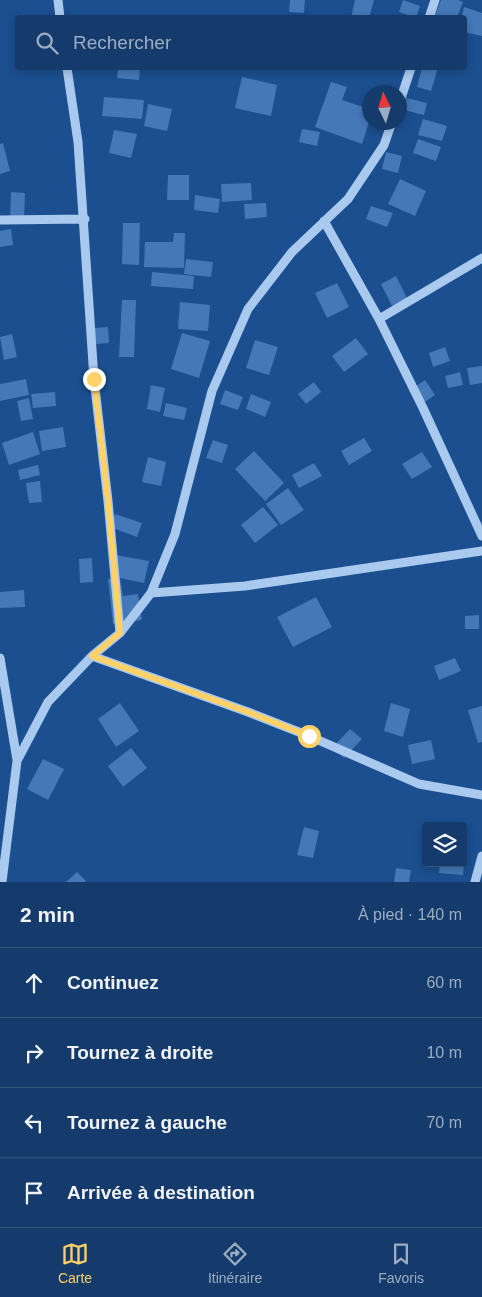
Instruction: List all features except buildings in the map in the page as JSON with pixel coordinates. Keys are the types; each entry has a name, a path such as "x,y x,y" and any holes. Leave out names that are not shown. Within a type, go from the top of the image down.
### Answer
{"street":[{"path":"58,0 60,15"},
{"path":"430,15 435,0"},
{"path":"67,70 78,142 85,219 94,379 108,501 120,633"},
{"path":"405,85 410,70"},
{"path":"17,760 48,702 92,656 120,633 152,592 175,534 212,391 248,310 292,252 348,200 384,145 389,130"},
{"path":"0,220 85,219"},
{"path":"324,222 379,319 423,408 482,536"},
{"path":"379,319 482,258"},
{"path":"152,592 245,586 482,550"},
{"path":"92,656 257,716 419,784 482,795"},
{"path":"0,658 17,760 2,882"},
{"path":"475,882 482,856"}],"route":[{"path":"94,379 108,501 120,633 92,656 309,736"}]}
